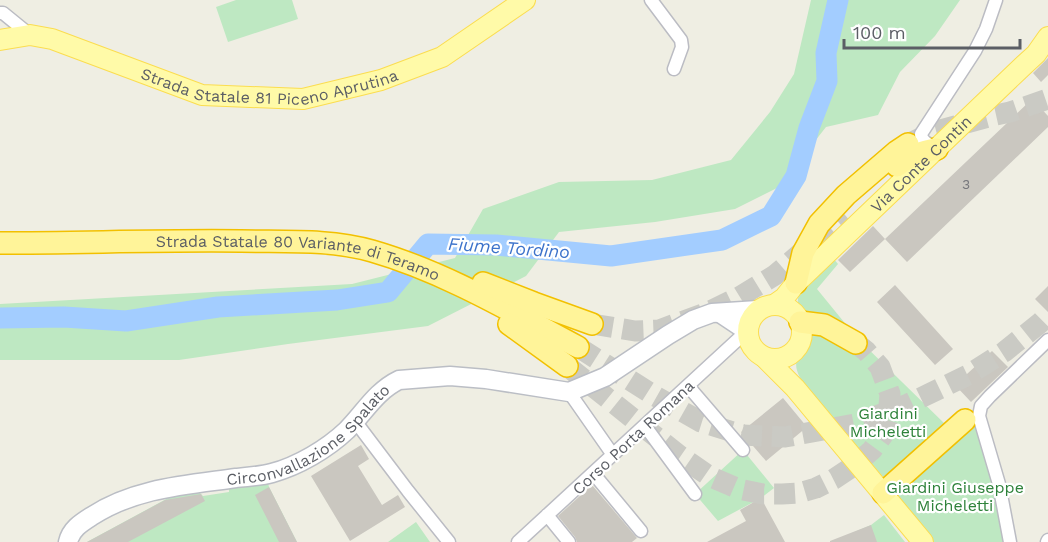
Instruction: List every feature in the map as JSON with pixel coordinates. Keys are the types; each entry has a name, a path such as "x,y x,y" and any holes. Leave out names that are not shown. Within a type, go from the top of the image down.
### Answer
{"highway":[{"path":"793,285 803,253 819,224 846,195 915,137"},
{"path":"845,215 900,164 923,151 937,149"},
{"name":"Strada Statale 80 Variante di Teramo","path":"0,243 326,242 395,254 578,347"},
{"path":"458,284 534,303 592,324"},
{"path":"458,284 486,308 567,366"},
{"path":"781,312 824,325 856,343"},
{"path":"883,493 965,420"}],"main road":[{"name":"Strada Statale 81 Piceno Aprutina","path":"0,40 30,35 52,39 202,95 303,99 381,80 442,57 525,0"},
{"name":"Via Conte Contin","path":"781,312 784,298 793,285 1036,54 1048,38"},
{"path":"741,337 750,320 781,312"},
{"path":"569,393 605,377 687,323 712,313 781,312 802,330 799,346 789,356 777,360 765,358"},
{"path":"720,313 741,337 795,388 923,542"},
{"path":"794,352 791,360 795,388"},
{"name":"Circonvallazione Spalato","path":"68,542 69,536 77,526 113,504 132,496 159,489 271,473 297,463 337,439 379,394 399,381 450,376 486,379 569,393"}],"street":[{"path":"651,0 681,40 682,47 674,69"},
{"path":"915,137 975,51 996,0"},
{"path":"0,13 30,35"},
{"path":"915,137 930,138 937,149"},
{"name":"Corso Porta Romana","path":"518,542 741,337"},
{"path":"1010,542 999,484 979,411 990,396 1048,340"},
{"path":"688,386 743,450"},
{"path":"569,393 613,455"},
{"path":"355,421 449,542"},
{"path":"645,426 695,494"},
{"path":"593,473 641,531"},
{"path":"548,515 568,542"}],"green space":[{"path":"236,0 292,0 298,19 228,42 216,7"},
{"path":"811,0 960,0 935,36 900,72 878,115 826,127 779,187 735,209 655,222 559,232 526,276 428,326 179,360 0,360 0,304 352,284 455,258 483,209 559,182 652,180 731,160 770,112 794,74"},
{"name":"Giardini Micheletti","path":"833,258 838,264 817,289 857,338 946,425 883,477 807,388 796,367 797,358 807,335 798,297 806,284"},
{"name":"Giardini Giuseppe Micheletti","path":"980,421 1010,542 923,542 883,493"},
{"path":"743,450 774,488 761,498 718,521 695,494"},
{"path":"268,483 297,542 87,542 170,497 200,493 203,496 229,492 229,487"},
{"path":"884,515 905,542 831,542 871,525"},
{"path":"416,522 430,542 388,542"}],"building":[{"path":"1048,58 1048,75 1041,82 1033,73"},
{"path":"1030,101 1034,106 1037,104 1048,116 1048,127 907,262 885,239"},
{"path":"873,226 885,239 850,272 838,260"},
{"path":"895,285 953,349 935,365 877,302"},
{"path":"1048,286 1048,312 1035,299"},
{"path":"992,351 1008,367 971,402 955,385"},
{"path":"783,398 807,427 766,461 741,432"},
{"path":"361,445 369,459 358,466 382,505 398,495 405,507 350,541 311,476"},
{"path":"592,485 637,538 632,542 577,542 558,516"},
{"path":"269,487 297,542 279,542 255,495"},
{"path":"201,494 205,501 128,542 87,542 165,500"},
{"path":"761,498 785,542 707,542 746,521 740,510"},
{"path":"871,525 877,542 830,542 830,541"}],"waterway":[{"name":"Fiume Tordino","path":"0,318 64,317 126,321 218,307 337,300 388,292 428,244 496,245 611,256 722,240 771,216 796,176 809,128 827,81 826,53 838,0"}],"tunnel":[{"path":"908,144 933,132 1010,112 1048,99"},
{"path":"592,324 635,331 659,330 708,312 739,297 775,275 845,215"},
{"path":"578,347 701,422 743,435 785,437 855,424 908,404 968,375 1004,352 1048,315"},
{"path":"567,366 680,456 709,476 739,489 763,494 799,493 816,488 855,465 872,450 883,435 888,418 890,394 880,367 856,343"}]}
